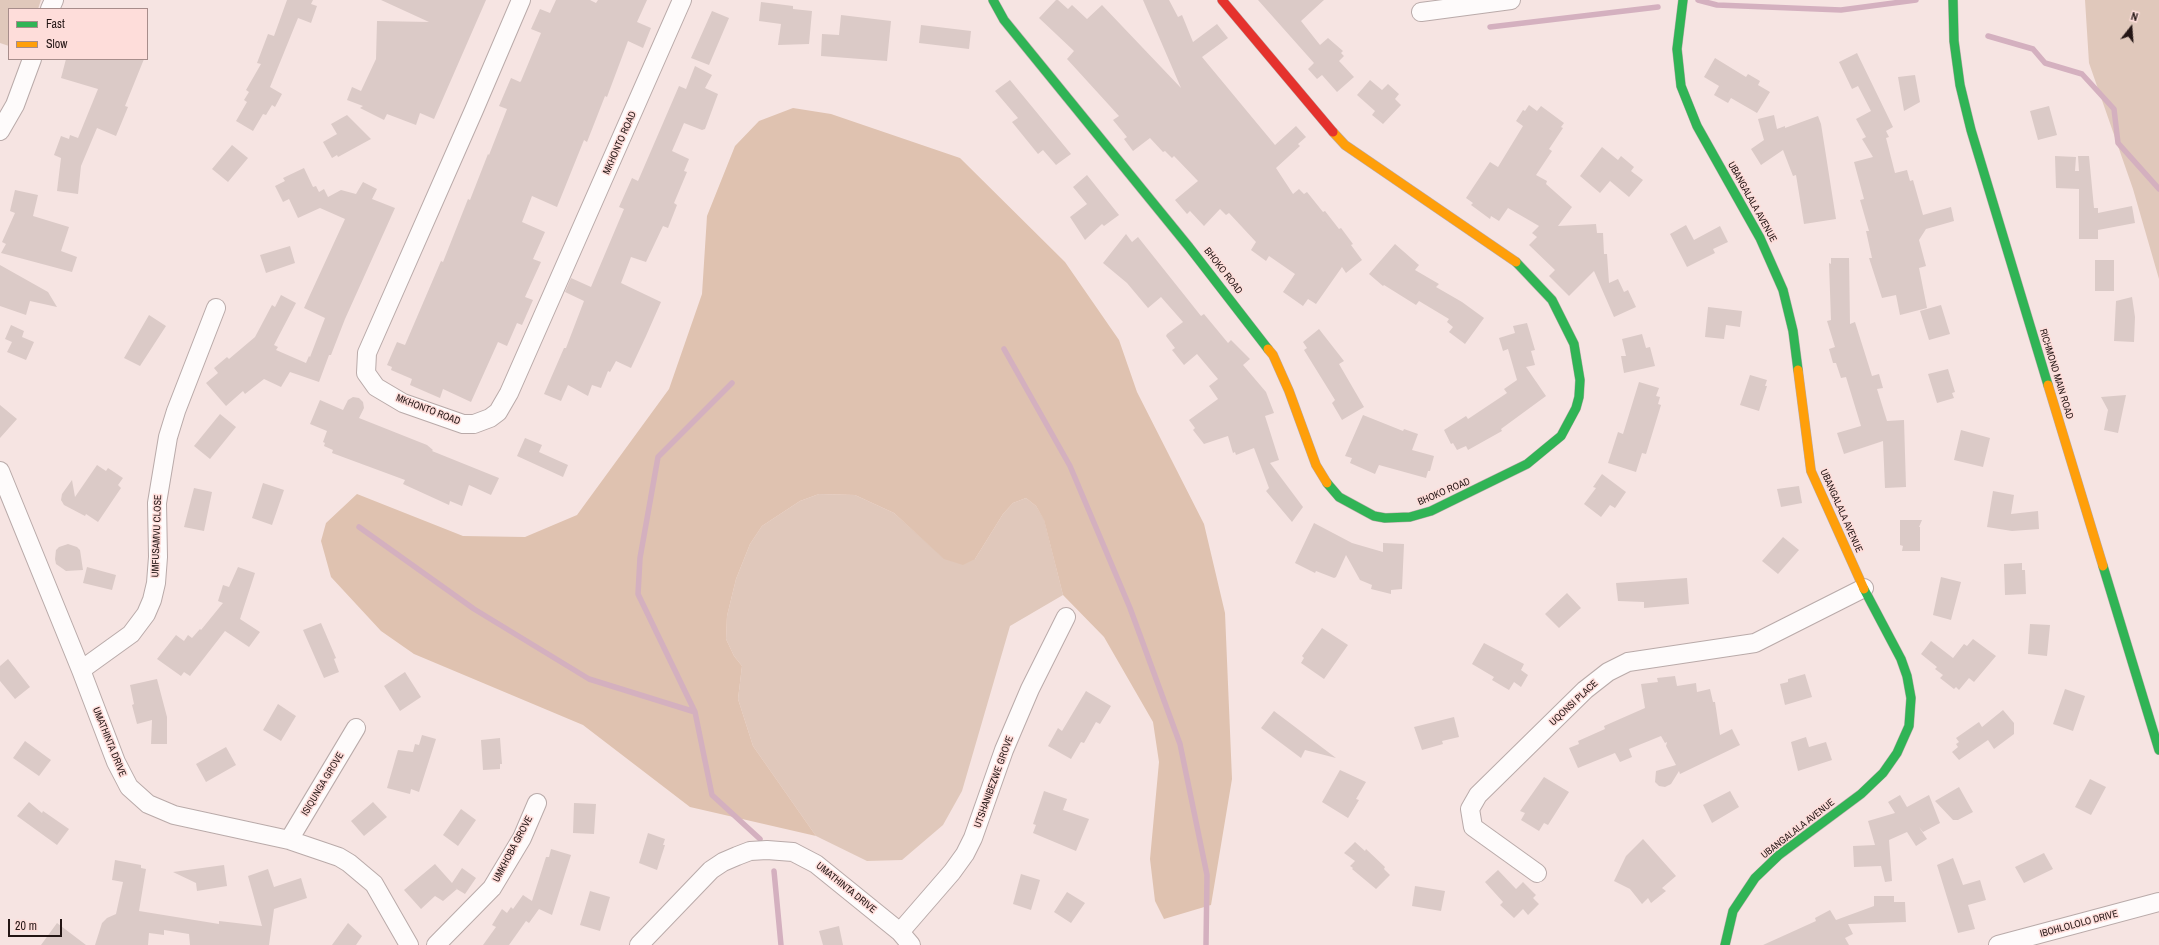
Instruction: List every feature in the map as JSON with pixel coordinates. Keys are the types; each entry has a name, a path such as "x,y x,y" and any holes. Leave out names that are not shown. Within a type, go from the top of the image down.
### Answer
{"street":[{"name":"MKHONTO ROAD","path":"521,0 367,353 366,373 376,387 403,403 463,424 474,424 490,418 498,412 509,393 682,0"},
{"name":"BHOKO ROAD","path":"992,0 1004,20 1193,252 1273,355 1289,391 1316,465 1321,475 1338,497 1374,516 1385,518 1410,517 1431,511 1479,489 1527,464 1561,436 1576,408 1579,397 1580,380 1574,344 1552,300 1530,275 1505,253 1345,145 1311,108 1222,0"},
{"path":"1421,12 1511,0"},
{"name":"UBANGALALA AVENUE","path":"1683,0 1677,49 1681,86 1697,126 1760,238 1783,290 1792,331 1811,471 1864,588 1901,658 1907,676 1911,698 1908,726 1904,738 1897,753 1882,774 1861,794 1779,855 1755,878 1744,892 1733,911 1725,945"},
{"name":"RICHMOND MAIN ROAD","path":"1953,0 1954,41 1960,84 1972,130 2159,750"},
{"path":"0,131 15,105 32,60"},
{"name":"UMFUSAMVU CLOSE","path":"81,670 130,634 146,614 152,600 156,583 158,557 157,503 168,437 176,411 216,308"},
{"name":"UMATHINTA DRIVE","path":"0,471 81,670 116,762 129,787 138,797 148,804 174,815 289,840 339,857 360,871 374,884 385,900 410,945"},
{"name":"UQONSI PLACE","path":"1537,873 1473,826 1470,822 1470,809 1478,795 1585,690 1608,672 1628,662 1755,643 1864,588"},
{"name":"UTSHANIBEZWE GROVE","path":"905,939 965,854 973,838 1004,750 1024,702 1066,617"},
{"name":"ISIQUNGA GROVE","path":"289,840 356,728"},
{"name":"UMKHOBA GROVE","path":"436,945 492,888 522,838 537,803"},
{"name":"UMATHINTA DRIVE","path":"639,945 711,870 736,856 750,851 767,850 793,852 816,864 905,939"},
{"name":"IBOHLOLOLO DRIVE","path":"1998,945 2159,902"}],"shaded area":[{"path":"0,0 41,0 38,8 8,8 8,46 0,43"},
{"path":"2085,0 2159,0 2159,279 2133,189 2089,63"},
{"path":"793,108 831,114 960,158 1065,262 1119,340 1137,392 1204,524 1225,613 1232,779 1211,905 1164,919 1155,901 1150,859 1159,762 1153,722 1104,637 1063,595 1044,520 1036,506 1026,498 1013,503 1003,514 975,559 963,565 944,559 894,513 855,495 819,494 800,501 762,526 750,544 736,579 727,616 726,639 734,656 742,666 738,699 753,746 816,836 690,807 583,725 414,654 381,631 331,577 321,541 326,523 357,494 463,536 525,537 577,515 669,389 702,294 707,216 735,146 759,121"},
{"path":"819,494 855,495 894,513 944,558 975,559 1003,514 1013,503 1026,498 1036,506 1044,519 1063,595 1010,626 962,791 943,825 902,860 867,861 816,836 753,746 738,699 742,666 734,656 726,639 727,616 736,579 750,544 762,526 800,501"}],"building":[{"path":"287,0 313,0 311,4 317,6 311,23 298,18 270,87 282,94 275,107 272,105 266,115 263,114 253,131 236,121 247,102 244,100 249,92 246,90 261,64 257,63 268,34 274,36"},
{"path":"381,0 486,0 434,119 420,113 416,125 387,114 384,120 360,108 363,106 347,100 352,87 361,91 376,59 377,21 429,22"},
{"path":"556,0 590,0 596,3 598,0 647,0 637,22 651,28 643,48 628,41 607,97 605,96 587,142 584,140 557,207 532,196 522,222 545,232 533,259 541,262 525,297 533,300 522,325 517,323 507,346 498,342 471,402 443,389 440,398 410,385 412,379 391,370 392,367 387,365 397,342 405,345 441,261 443,262 468,199 470,200 507,109 499,106 511,78 520,82 521,81 541,33 531,29 540,9 550,13"},
{"path":"1056,0 1068,9 1072,5 1087,19 1102,5 1181,88 1143,0 1169,0 1178,17 1182,15 1193,42 1217,24 1228,38 1202,57 1275,145 1296,126 1306,137 1298,144 1300,146 1276,168 1293,194 1299,189 1304,194 1307,192 1339,229 1341,228 1353,244 1351,245 1362,260 1346,273 1342,267 1316,304 1308,299 1303,306 1283,292 1295,274 1269,256 1266,261 1251,250 1256,242 1229,213 1226,215 1220,209 1204,226 1190,211 1187,214 1175,200 1198,181 1174,156 1172,158 1165,151 1163,152 1150,138 1133,151 1124,139 1127,137 1113,120 1119,116 1067,59 1074,51 1039,18"},
{"path":"1258,0 1324,0 1301,21 1320,45 1328,38 1343,51 1341,53 1344,56 1339,61 1354,77 1337,92 1322,75 1317,79 1308,69 1314,63"},
{"path":"761,2 793,6 793,9 812,11 809,44 778,45 781,24 759,21"},
{"path":"712,11 729,18 709,65 691,58"},
{"path":"841,15 891,21 887,61 821,56 822,34 839,35"},
{"path":"921,25 971,31 969,49 919,43"},
{"path":"1857,53 1893,127 1886,131 1889,137 1886,138 1895,173 1907,170 1910,181 1913,180 1923,215 1951,207 1954,221 1926,229 1919,240 1926,266 1919,268 1927,308 1900,315 1896,295 1882,298 1869,258 1872,258 1866,231 1869,231 1860,200 1864,199 1854,162 1873,157 1862,139 1866,137 1856,119 1871,111 1858,86 1852,89 1839,62"},
{"path":"1715,58 1746,77 1748,74 1760,81 1758,85 1770,92 1757,113 1731,98 1728,103 1714,95 1719,86 1704,77"},
{"path":"66,60 144,60 125,106 128,107 116,136 97,128 81,166 78,194 57,191 61,158 54,155 61,136 69,139 70,135 78,138 98,89 61,78"},
{"path":"695,66 712,75 705,88 718,94 705,129 702,130 684,123 672,151 689,159 684,171 687,172 674,203 677,205 668,228 663,226 646,262 631,257 621,283 661,302 646,336 631,368 616,361 610,372 608,371 601,388 592,385 588,396 568,385 561,401 544,394 564,348 566,348 584,301 565,292 571,278 591,287 624,209 619,207 632,178 638,181 679,86 686,89"},
{"path":"1915,75 1920,102 1904,111 1898,77"},
{"path":"1010,80 1071,154 1056,165 1043,150 1038,154 1012,122 1018,118 995,91"},
{"path":"1370,80 1382,90 1388,84 1399,94 1395,99 1401,105 1383,124 1372,115 1375,111 1357,95"},
{"path":"1529,105 1537,111 1541,106 1564,123 1561,127 1563,128 1549,149 1552,151 1536,175 1547,181 1546,184 1572,207 1558,226 1596,224 1597,233 1603,233 1604,254 1607,254 1609,283 1618,279 1624,292 1628,290 1636,307 1614,317 1594,271 1569,296 1549,276 1555,270 1529,245 1537,237 1532,233 1539,226 1508,208 1499,221 1491,216 1490,219 1471,205 1473,203 1466,198 1490,162 1498,167 1523,126 1516,121 1523,110 1525,111"},
{"path":"2049,106 2057,135 2038,140 2030,111"},
{"path":"347,115 371,139 338,157 337,155 332,158 323,142 337,134 331,124"},
{"path":"1774,115 1777,129 1785,126 1785,128 1818,116 1821,124 1836,219 1804,224 1796,175 1793,176 1783,150 1761,165 1751,149 1764,140 1758,119"},
{"path":"232,145 248,158 228,182 212,169"},
{"path":"1602,147 1618,160 1621,156 1634,167 1631,171 1643,180 1629,197 1610,181 1600,193 1580,176"},
{"path":"2055,156 2076,157 2075,171 2079,171 2078,156 2089,156 2094,208 2098,208 2098,213 2132,206 2135,223 2098,230 2098,239 2079,239 2079,189 2056,188"},
{"path":"304,168 313,187 316,186 319,192 324,189 328,197 341,190 356,194 363,182 377,189 372,199 395,208 345,319 331,355 329,355 319,382 290,372 281,387 264,379 245,394 243,391 226,406 206,383 218,373 214,368 227,357 229,359 255,337 272,305 275,307 281,295 296,303 274,345 278,347 276,350 306,363 309,356 310,357 325,318 304,308 345,219 320,208 298,218 289,199 283,202 275,186 285,181 283,178"},
{"path":"1087,175 1119,215 1104,226 1102,224 1085,240 1070,217 1087,204 1073,187"},
{"path":"15,190 38,195 33,216 69,227 61,251 77,257 72,272 1,253 6,244 2,242 15,213 10,211"},
{"path":"1686,225 1694,240 1720,226 1728,242 1713,249 1715,253 1687,267 1670,234"},
{"path":"1126,234 1132,242 1138,237 1201,316 1204,314 1228,343 1231,340 1250,359 1243,365 1266,392 1274,413 1265,416 1279,460 1270,463 1303,507 1292,522 1266,491 1269,488 1254,448 1236,455 1235,452 1233,453 1228,436 1204,444 1193,430 1195,428 1189,420 1218,399 1209,386 1218,379 1197,354 1184,365 1172,350 1175,348 1166,336 1183,322 1161,297 1148,308 1127,283 1103,263"},
{"path":"1395,244 1419,265 1415,270 1439,284 1436,287 1462,302 1484,318 1465,344 1449,332 1453,327 1447,322 1449,319 1419,301 1416,305 1384,285 1383,286 1369,274"},
{"path":"290,246 295,263 266,273 260,255"},
{"path":"1831,258 1849,258 1850,324 1855,322 1872,376 1879,374 1883,388 1877,389 1887,421 1904,420 1906,487 1885,488 1883,441 1844,454 1837,433 1861,426 1846,377 1841,378 1836,363 1833,363 1829,349 1835,347 1827,321 1831,320 1829,263 1831,264"},
{"path":"2095,260 2114,260 2114,291 2095,291"},
{"path":"0,265 48,292 57,307 30,301 26,315 0,306"},
{"path":"2132,297 2135,317 2134,342 2114,341 2116,301"},
{"path":"1941,305 1950,334 1929,340 1920,311"},
{"path":"1708,307 1742,311 1740,327 1726,325 1724,339 1705,337"},
{"path":"149,315 166,326 140,366 124,358"},
{"path":"1527,323 1535,350 1531,351 1535,365 1526,367 1546,396 1501,429 1502,431 1468,450 1466,446 1457,450 1453,443 1451,444 1444,430 1466,416 1468,419 1507,393 1504,389 1517,380 1508,349 1503,351 1499,338 1515,333 1513,326"},
{"path":"11,325 24,331 22,337 34,342 26,360 7,352 12,342 5,339"},
{"path":"1319,329 1344,361 1339,364 1364,407 1342,420 1332,403 1335,400 1304,350 1307,348 1303,342"},
{"path":"1642,334 1646,348 1650,347 1655,366 1624,373 1621,356 1626,356 1622,339"},
{"path":"1948,369 1955,392 1952,393 1954,398 1937,403 1928,374"},
{"path":"1750,375 1767,380 1765,386 1767,386 1759,411 1740,405"},
{"path":"1639,382 1659,388 1656,396 1660,397 1658,404 1661,405 1646,454 1642,453 1636,472 1608,463 1618,432 1623,434"},
{"path":"2126,395 2118,433 2104,430 2108,410 2101,397"},
{"path":"353,397 359,398 363,402 364,408 359,418 427,445 433,450 432,451 499,478 491,495 469,485 462,506 450,501 449,505 403,484 405,480 332,453 333,450 324,446 325,443 323,442 327,431 310,424 320,400 343,410 348,400"},
{"path":"0,405 17,419 0,438"},
{"path":"220,414 236,427 210,459 194,446"},
{"path":"1363,415 1403,431 1404,429 1418,434 1412,450 1434,456 1430,471 1428,471 1426,478 1379,465 1375,474 1350,463 1352,458 1345,456"},
{"path":"1961,430 1990,438 1983,467 1954,460"},
{"path":"525,438 542,445 539,452 568,465 563,477 517,456"},
{"path":"97,465 106,471 108,468 123,478 118,485 121,488 98,522 86,514 85,516 64,505 61,500 62,494 72,480 75,497"},
{"path":"1602,474 1626,492 1615,508 1610,505 1601,517 1584,504 1596,488 1593,487"},
{"path":"263,483 284,490 272,525 252,518"},
{"path":"1799,486 1802,503 1781,507 1777,489"},
{"path":"194,488 212,492 204,531 184,527"},
{"path":"1993,491 2014,495 2011,514 2038,511 2039,529 2012,531 1987,527"},
{"path":"1900,520 1922,520 1919,527 1920,551 1902,551 1903,546 1900,545"},
{"path":"1314,523 1352,543 1383,552 1383,543 1404,544 1402,589 1391,590 1391,594 1371,589 1372,585 1360,580 1346,555 1336,577 1334,578 1316,571 1315,573 1295,563"},
{"path":"1783,537 1799,550 1778,574 1762,561"},
{"path":"68,544 77,547 80,550 83,570 66,571 56,564 56,550 59,547"},
{"path":"2022,563 2022,570 2025,570 2026,594 2005,595 2004,564"},
{"path":"87,567 116,575 112,590 83,583"},
{"path":"238,567 255,573 240,619 260,632 249,647 225,631 190,676 184,672 181,676 157,659 176,635 184,641 188,635 192,638 200,629 201,630 223,603 218,601 223,585 229,587"},
{"path":"1941,577 1961,582 1951,620 1933,615"},
{"path":"1687,578 1689,604 1644,608 1644,602 1618,601 1616,583"},
{"path":"1567,593 1581,608 1559,628 1545,614"},
{"path":"321,623 336,658 334,659 339,672 324,678 303,630"},
{"path":"2030,624 2050,625 2047,656 2028,654"},
{"path":"1322,628 1348,645 1324,679 1301,663 1304,658 1302,656"},
{"path":"1973,639 1996,656 1974,682 1969,678 1959,690 1956,687 1954,689 1940,678 1943,675 1935,669 1937,667 1921,654 1931,641 1953,658 1964,644 1967,646"},
{"path":"1484,643 1524,664 1521,670 1528,675 1521,687 1514,682 1509,690 1492,680 1494,677 1472,664"},
{"path":"8,659 30,687 15,699 0,681 0,666"},
{"path":"405,672 421,697 400,711 384,686"},
{"path":"1805,674 1812,697 1785,705 1780,684 1788,682 1788,679"},
{"path":"1675,676 1677,686 1696,683 1697,692 1710,689 1713,702 1715,702 1720,735 1732,729 1740,745 1680,774 1679,771 1671,784 1665,787 1659,786 1655,782 1656,771 1676,765 1666,746 1667,742 1665,743 1661,736 1629,749 1632,757 1620,762 1615,753 1578,768 1569,748 1579,744 1578,741 1605,729 1604,726 1645,708 1641,684 1658,682 1657,678"},
{"path":"157,679 167,717 167,744 151,744 152,720 137,724 132,705 134,704 130,685"},
{"path":"2065,689 2085,696 2073,731 2053,724"},
{"path":"1086,691 1111,706 1100,724 1096,722 1084,743 1081,742 1071,759 1048,746 1058,728 1062,731"},
{"path":"278,704 296,716 281,741 263,730"},
{"path":"2003,710 2014,723 2014,734 1994,749 1988,740 1959,760 1952,752 1958,747 1956,744 1959,742 1956,738 1979,722 1982,727"},
{"path":"1274,711 1336,758 1305,750 1301,758 1261,728"},
{"path":"1454,717 1459,737 1442,741 1443,744 1422,750 1414,727"},
{"path":"422,735 436,739 419,792 411,789 410,794 387,788 398,750 413,752 415,744 419,745"},
{"path":"1806,737 1809,747 1826,742 1832,760 1798,771 1791,742"},
{"path":"500,738 502,764 500,764 500,769 483,770 481,740"},
{"path":"25,741 51,760 39,776 13,758"},
{"path":"226,747 236,765 206,782 196,764"},
{"path":"1340,770 1366,782 1356,799 1359,800 1348,818 1322,802"},
{"path":"1544,777 1569,792 1548,825 1544,823 1539,831 1521,820 1525,813 1520,811"},
{"path":"2090,779 2106,787 2091,815 2075,807"},
{"path":"1959,787 1973,812 1958,820 1953,820 1935,801"},
{"path":"1044,791 1067,799 1063,810 1089,819 1076,851 1033,833 1036,825 1033,824"},
{"path":"1730,791 1739,807 1712,823 1703,805"},
{"path":"1900,795 1907,807 1929,795 1940,823 1923,832 1919,827 1927,839 1916,846 1907,832 1889,840 1892,881 1885,882 1881,866 1854,867 1853,846 1875,845 1868,821 1895,813 1888,802"},
{"path":"29,802 42,813 43,811 69,829 57,845 17,816"},
{"path":"373,802 387,817 364,836 351,821"},
{"path":"574,803 596,804 594,834 573,833"},
{"path":"461,809 476,820 458,846 443,835"},
{"path":"648,833 665,839 663,845 665,845 657,870 639,863"},
{"path":"1643,839 1676,876 1662,888 1666,891 1651,903 1648,898 1642,904 1630,889 1614,881 1626,856"},
{"path":"1355,842 1365,851 1366,849 1385,867 1384,869 1390,875 1376,889 1352,869 1353,868 1350,866 1355,861 1344,853"},
{"path":"551,849 571,855 552,915 539,909 529,923 526,921 509,945 483,945 496,927 492,925 502,909 507,913 511,907 513,909 523,895 532,901 546,857 549,857"},
{"path":"2044,853 2053,869 2024,883 2015,867"},
{"path":"1953,858 1963,885 1980,880 1986,900 1968,905 1975,929 1958,933 1937,865"},
{"path":"115,860 141,865 141,868 146,869 139,911 219,924 219,921 262,926 248,876 268,869 274,887 301,878 307,898 274,909 269,945 190,945 189,934 164,930 164,935 149,933 148,945 95,945 102,923 107,918 116,914 123,882 112,880"},
{"path":"435,864 452,883 462,868 476,878 465,894 457,889 443,901 435,896 421,909 404,890"},
{"path":"224,865 227,886 197,891 196,883 173,872"},
{"path":"1498,870 1516,889 1523,882 1536,895 1533,898 1539,904 1528,915 1523,909 1514,918 1500,905 1503,902 1485,882"},
{"path":"1021,874 1040,880 1031,910 1013,904"},
{"path":"1415,886 1445,891 1441,911 1412,906"},
{"path":"590,891 610,897 600,931 580,925"},
{"path":"1067,892 1085,903 1071,923 1054,912"},
{"path":"1874,896 1894,896 1894,902 1905,902 1906,922 1848,924 1853,934 1845,938 1849,945 1763,945 1816,921 1815,918 1830,910 1836,920 1874,906"},
{"path":"57,923 86,945 41,945"},
{"path":"348,923 362,936 356,945 332,945"},
{"path":"839,926 843,945 823,945 819,931"}],"waterway":[{"path":"1698,0 1717,5 1841,10 1916,0"},
{"path":"1490,27 1658,7"},
{"path":"1988,36 2033,49 2045,63 2082,74 2114,109 2118,143 2159,189"},
{"path":"1004,349 1070,466 1130,608 1180,744 1207,875 1206,945"},
{"path":"732,383 658,457 640,558 638,594 695,712 712,795 760,839"},
{"path":"359,527 474,609 589,679 695,712"},
{"path":"774,871 781,945"}],"traffic: fast":[{"path":"993,0 1004,20 1189,247 1268,349"},
{"path":"1683,0 1677,49 1681,86 1697,126 1760,238 1783,290 1793,331 1798,370"},
{"path":"1953,0 1954,41 1960,85 1971,130 2048,385"},
{"path":"1327,483 1339,497 1374,516 1385,518 1410,517 1431,511 1527,464 1561,436 1576,408 1579,397 1580,380 1574,344 1552,300 1516,262"},
{"path":"2103,566 2159,750"},
{"path":"1725,945 1733,911 1755,878 1779,855 1861,794 1883,773 1897,753 1909,726 1911,698 1907,676 1901,659 1864,589"}],"traffic: slow":[{"path":"1333,132 1345,145 1516,262"},
{"path":"1268,349 1273,355 1289,391 1316,465 1327,483"},
{"path":"1798,370 1811,471 1864,589"},
{"path":"2048,385 2103,566"}],"traffic: jam":[{"path":"1222,0 1333,132"}]}
